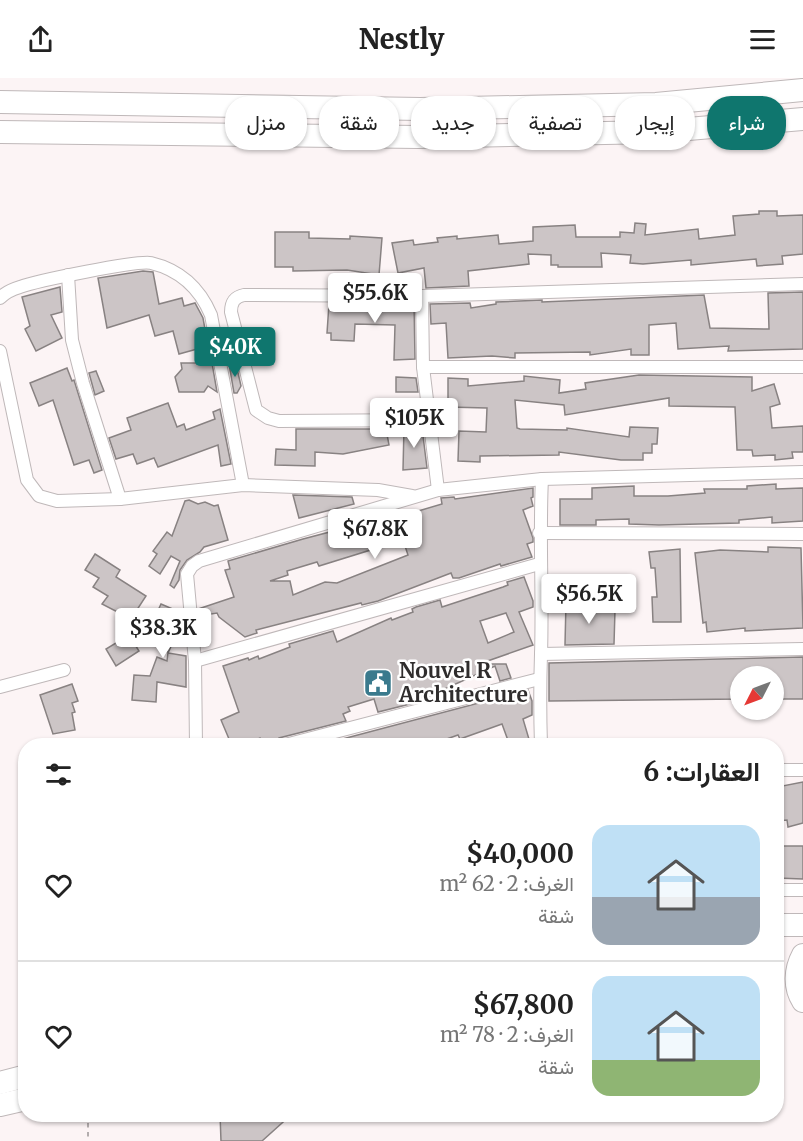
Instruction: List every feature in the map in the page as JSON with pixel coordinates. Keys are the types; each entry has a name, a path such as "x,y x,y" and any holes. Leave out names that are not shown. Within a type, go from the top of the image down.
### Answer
{"highway":[{"path":"0,102 420,109 656,104 803,90"},
{"path":"0,132 418,137 654,132 803,119"},
{"path":"784,925 803,925"},
{"path":"802,999 796,974 803,955"},
{"path":"784,978 802,999"},
{"path":"0,1083 18,1078"},
{"path":"0,1105 18,1100"}],"street":[{"path":"0,298 20,286 68,275 150,262 182,276 204,297 211,315 243,485"},
{"path":"68,275 72,340 83,383 120,499"},
{"path":"429,420 279,421 268,418 256,410 231,312 233,301 244,295 422,296 803,284"},
{"path":"422,296 423,366 438,490"},
{"path":"0,351 27,480 39,496 57,501 120,499 243,485 378,490 416,496"},
{"path":"423,366 803,368"},
{"path":"196,738 195,660 187,574 199,561 438,490 542,479 803,472"},
{"path":"541,738 538,679 541,654 539,533 542,479"},
{"path":"539,533 803,534"},
{"path":"195,660 539,564"},
{"path":"541,654 803,649"},
{"path":"0,687 64,670"},
{"path":"312,738 538,679"},
{"path":"784,770 803,770"},
{"path":"784,890 803,890"}],"path":[{"path":"88,1122 88,1141"}],"building":[{"path":"759,211 777,211 777,216 803,215 803,254 782,256 783,264 757,266 756,259 691,265 691,260 630,263 631,255 601,253 602,267 558,267 558,265 551,265 551,255 528,254 529,264 468,271 469,286 426,288 424,268 398,273 392,243 413,240 414,245 438,242 437,238 457,236 457,239 498,235 499,244 533,241 533,227 575,225 576,237 620,237 620,232 634,233 635,223 646,224 645,235 698,229 699,239 735,235 733,216 759,214"},
{"path":"275,232 309,232 309,238 350,239 350,236 382,238 379,275 347,270 293,271 293,267 275,267"},
{"path":"143,271 153,272 159,304 182,298 184,306 195,303 203,318 208,346 179,354 173,331 155,336 149,315 107,328 98,278"},
{"path":"60,287 62,312 51,315 62,338 36,351 25,329 30,326 22,297"},
{"path":"803,292 803,349 728,351 729,346 678,349 676,323 649,325 649,355 631,355 631,349 590,355 590,352 515,353 515,358 492,356 448,358 446,323 431,324 430,304 470,303 471,308 496,304 496,302 704,295 710,328 769,329 768,293"},
{"path":"329,304 414,304 415,359 394,360 395,325 355,324 354,341 331,340 331,333 327,333"},
{"path":"181,363 212,363 217,392 208,386 204,392 179,392 175,377 182,369"},
{"path":"229,364 236,364 241,386 237,393 234,393"},
{"path":"67,368 72,381 74,380 102,470 94,473 89,460 74,465 53,400 39,406 30,383"},
{"path":"96,371 104,391 95,395 89,373"},
{"path":"639,375 752,377 752,391 774,384 780,404 770,407 772,428 803,426 803,452 792,452 793,458 775,460 775,455 753,456 752,450 737,450 735,407 669,406 669,398 565,415 564,405 515,400 517,428 520,429 567,430 567,428 629,437 630,427 658,428 657,444 652,444 652,453 643,453 643,460 621,460 559,452 559,455 480,456 480,462 458,461 459,431 486,432 487,408 448,407 448,378 468,379 468,386 524,381 524,376 560,380 559,393 586,389 585,383"},
{"path":"396,377 416,378 418,392 396,392"},
{"path":"168,403 177,427 184,424 186,430 215,419 213,412 220,409 231,464 221,466 218,445 158,467 154,458 137,464 133,454 116,459 109,438 131,430 127,418"},
{"path":"404,428 422,428 427,468 403,470"},
{"path":"296,429 386,429 389,445 343,454 315,452 315,466 275,465 276,449 296,450"},
{"path":"776,484 776,489 803,488 803,521 772,523 772,517 739,520 739,523 659,525 629,524 629,519 596,520 596,525 560,525 560,499 592,499 592,488 634,486 634,496 668,496 705,493 704,489 747,489 747,486"},
{"path":"533,488 531,498 533,506 523,510 533,538 533,542 527,544 532,557 501,566 500,564 459,578 453,578 451,573 378,601 362,605 361,603 256,630 257,633 245,637 217,613 199,616 198,609 234,597 225,570 230,569 228,561 303,539 345,528 346,530 390,515 391,519 442,504 441,498 454,497 455,499","holes":["403,540 408,555 337,583 325,582 293,595 290,581 270,581 288,575 287,571 317,562 319,566"]},
{"path":"293,495 352,497 354,504 299,518"},
{"path":"189,500 198,504 205,502 214,506 218,505 228,540 204,547 187,560 180,570 179,580 174,588 170,585 180,561 171,556 160,574 149,566 157,554 153,551 167,532 172,536 185,501"},
{"path":"768,547 801,548 803,628 745,631 745,628 707,632 706,622 703,623 695,553 720,550 768,552"},
{"path":"680,549 681,622 653,622 652,597 657,597 655,568 651,568 649,552"},
{"path":"95,554 120,570 116,577 146,596 131,619 102,604 108,596 93,587 99,578 85,570"},
{"path":"524,577 533,607 519,612 533,645 479,664 506,664 511,678 500,681 495,666 414,703 378,712 374,699 348,707 350,711 343,714 346,721 279,738 229,738 221,720 239,712 223,666 258,656 259,659 290,647 289,644 333,631 337,642 391,618 392,620 413,612 412,609 416,607 440,600 442,607 508,585 507,582","holes":["506,613 514,632 488,643 480,621"]},
{"path":"566,602 586,602 586,610 615,610 614,644 565,645"},
{"path":"161,604 182,613 183,620 168,653 186,656 186,687 157,682 156,702 132,700 134,675 150,676 157,657 167,661 168,652 160,649 166,634 150,628"},
{"path":"129,635 139,651 116,666 106,649"},
{"path":"803,657 803,699 784,699 784,666 730,666 730,699 549,701 549,663"},
{"path":"72,684 78,701 72,703 75,712 72,713 75,730 53,734 40,695"},
{"path":"528,690 532,701 532,715 523,719 529,738 507,738 502,724 463,738 458,735 450,738 346,738"},
{"path":"803,782 803,823 788,827 787,820 784,820 784,786"},
{"path":"784,846 803,846 803,879 784,878"},
{"path":"220,1122 283,1122 262,1141 221,1141"}],"place":[{"name":"Nouvel R Architecture","path":"378,683"}]}
